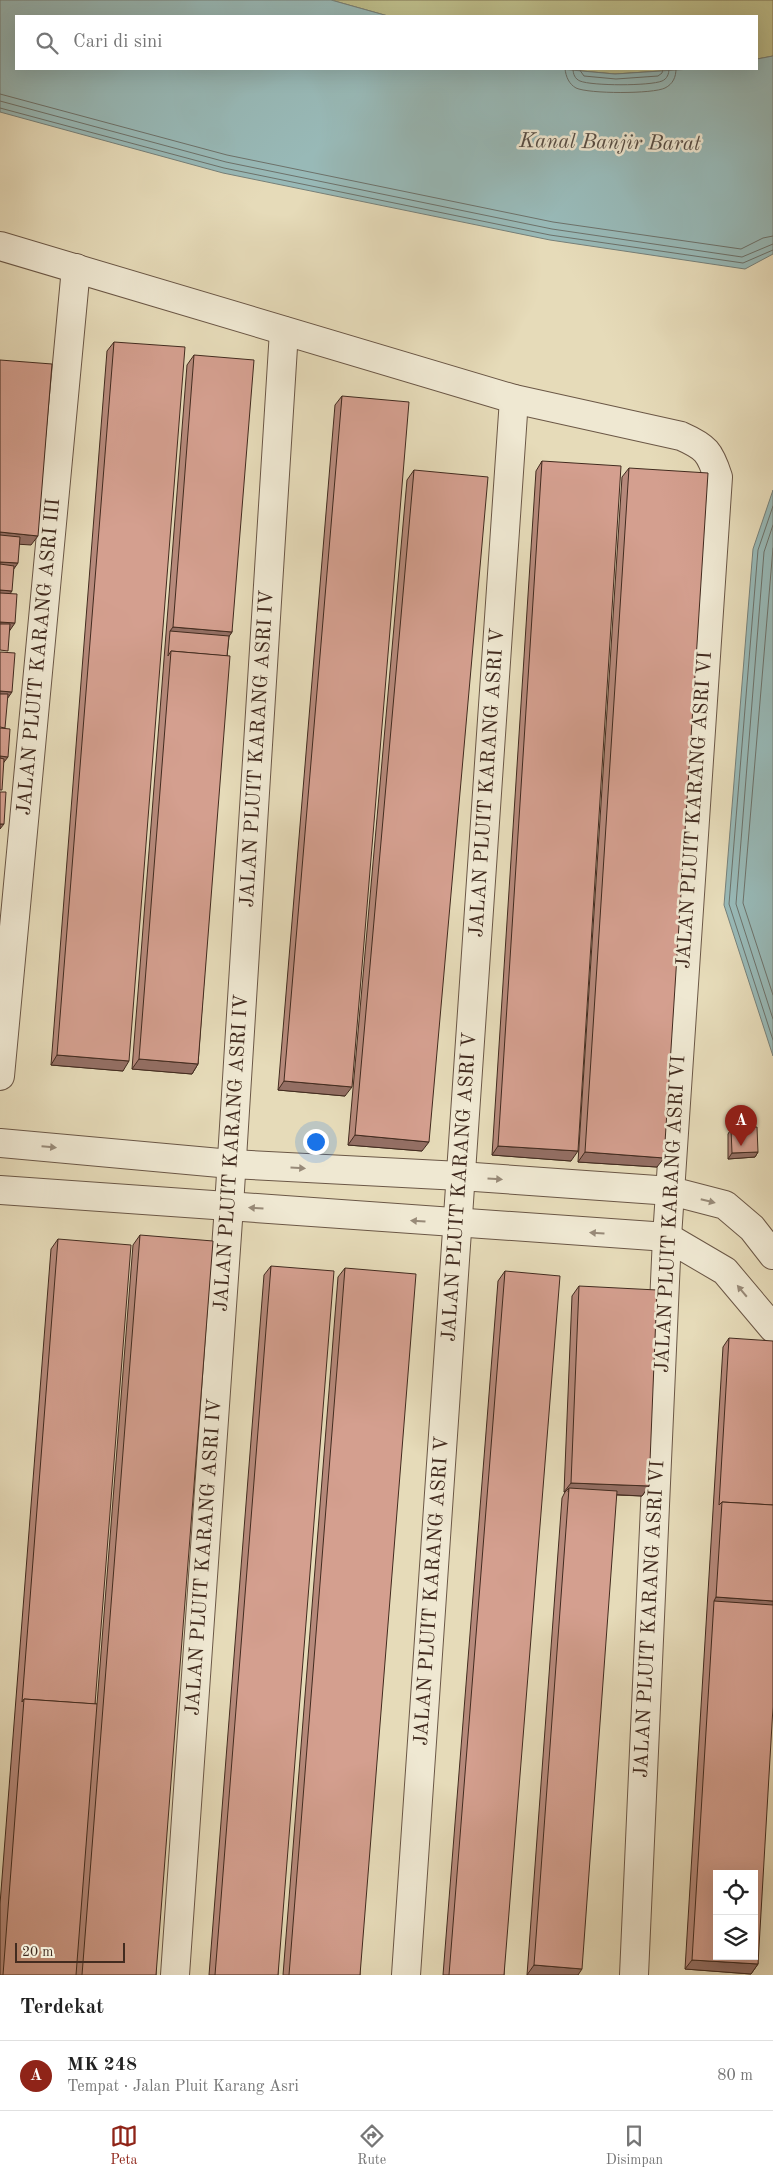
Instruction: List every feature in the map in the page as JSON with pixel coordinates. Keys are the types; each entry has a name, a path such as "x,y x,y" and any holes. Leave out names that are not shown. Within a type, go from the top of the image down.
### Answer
{"street":[{"path":"0,246 514,399"},
{"name":"JALAN PLUIT KARANG ASRI III","path":"0,1076 76,268"},
{"name":"JALAN PLUIT KARANG ASRI IV","path":"175,1975 229,1206 284,330"},
{"name":"JALAN PLUIT KARANG ASRI VI","path":"514,399 681,436 698,444 711,455 718,478 668,1237 634,1975"},
{"name":"JALAN PLUIT KARANG ASRI V","path":"406,1975 514,399"},
{"path":"0,1143 231,1164 460,1176 671,1191 725,1205 752,1228 773,1255"},
{"path":"0,1190 456,1224 668,1237 725,1272 773,1328"}],"green space":[{"path":"331,0 773,0 773,56 758,59 758,15 384,15"},
{"path":"571,70 676,70 615,74"}],"water":[{"name":"Kanal Banjir Barat","path":"0,0 331,0 384,15 15,15 15,70 571,70 615,74 676,70 758,70 758,59 773,56 773,254 745,269 550,240 223,173 0,112"},
{"path":"773,490 773,1056 724,905 753,549"}],"building":[{"path":"114,342 185,347 129,1061 57,1055"},
{"path":"194,355 254,360 232,632 173,627"},
{"path":"0,360 52,364 38,536 0,532"},
{"path":"342,396 409,402 352,1087 284,1081"},
{"path":"542,461 621,466 578,1151 498,1146"},
{"path":"629,468 708,473 664,1158 585,1152"},
{"path":"414,470 488,477 429,1142 355,1135"},
{"path":"0,535 20,537 18,563 0,562"},
{"path":"0,564 14,566 12,591 0,590"},
{"path":"0,593 17,594 15,623 0,622"},
{"path":"0,624 10,624 8,651 0,650"},
{"path":"170,631 229,636 227,656 171,651 168,656"},
{"path":"171,651 230,656 198,1064 139,1059"},
{"path":"0,652 15,653 12,692 0,691"},
{"path":"0,694 8,694 5,728 0,727"},
{"path":"0,728 10,729 8,757 0,756"},
{"path":"0,758 4,759 2,790 0,790"},
{"path":"0,792 6,792 4,824 0,824"},
{"path":"757,1127 758,1152 732,1153 731,1129"},
{"path":"140,1235 213,1241 156,1975 82,1975"},
{"path":"58,1239 131,1245 95,1704 24,1699 22,1702"},
{"path":"271,1266 334,1271 278,1975 215,1975"},
{"path":"345,1268 416,1274 360,1975 289,1975"},
{"path":"505,1271 560,1276 504,1975 449,1975"},
{"path":"579,1286 657,1290 649,1486 571,1483"},
{"path":"729,1338 773,1341 773,1505 722,1502 719,1505"},
{"path":"569,1488 617,1491 582,1969 534,1965"},
{"path":"722,1502 773,1505 773,1601 716,1597"},
{"path":"714,1601 773,1605 773,1707 758,1964 692,1960"},
{"path":"24,1699 97,1704 76,1975 3,1975"}],"place":[{"name":"MK 248","path":"741,1146"}]}
